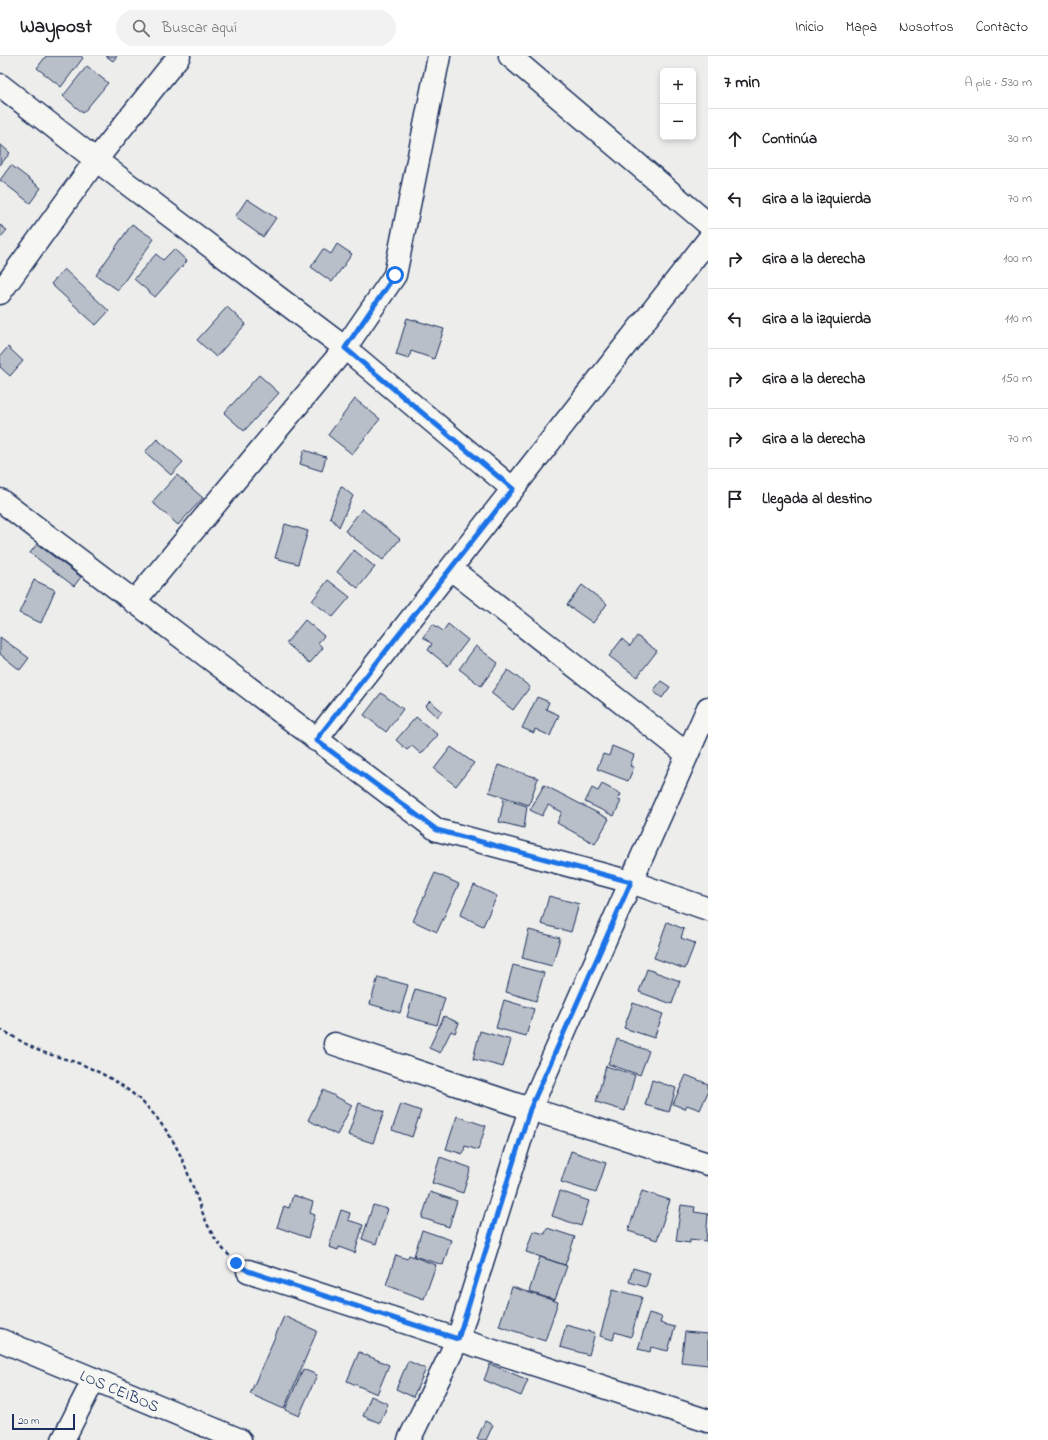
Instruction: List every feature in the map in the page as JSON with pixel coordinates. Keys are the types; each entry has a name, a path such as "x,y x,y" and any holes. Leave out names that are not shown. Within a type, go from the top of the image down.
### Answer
{"street":[{"path":"0,293 96,160 179,56"},
{"path":"134,602 345,348 395,275 440,56"},
{"path":"510,56 708,224"},
{"path":"0,85 96,160 345,348 513,489"},
{"path":"316,740 708,240"},
{"path":"0,500 437,830 631,882 708,909"},
{"path":"451,569 687,754"},
{"path":"409,1440 458,1339 530,1109 708,708"},
{"path":"335,1044 530,1109 708,1164"},
{"path":"248,1271 708,1421"},
{"name":"LOS CEIBOS","path":"0,1340 240,1440"},
{"path":"63,1440 94,1379"}],"path":[{"path":"0,1029 40,1050 80,1064 111,1078 141,1100 163,1125 180,1156 210,1232 226,1253 248,1271"}],"building":[{"path":"46,56 81,56 83,58 61,87 37,68"},
{"path":"106,56 117,56 113,61"},
{"path":"87,66 108,83 83,113 63,96"},
{"path":"0,144 10,153 0,165"},
{"path":"11,165 41,188 30,203 0,180"},
{"path":"247,199 276,218 263,237 235,217"},
{"path":"132,224 154,239 118,290 96,275"},
{"path":"0,225 7,230 0,238"},
{"path":"337,244 352,254 332,282 311,267 323,249 331,254"},
{"path":"174,249 187,261 155,297 134,279 156,254 163,260"},
{"path":"64,269 109,311 96,325 51,284"},
{"path":"227,307 246,324 216,357 197,340"},
{"path":"407,318 444,329 434,359 411,351 409,359 396,355"},
{"path":"8,347 23,361 10,376 0,367 0,356"},
{"path":"259,375 279,393 244,431 224,413"},
{"path":"355,399 380,419 352,454 328,435"},
{"path":"157,439 183,462 171,475 145,452"},
{"path":"304,450 326,457 322,471 300,464"},
{"path":"177,475 203,498 178,525 152,502"},
{"path":"341,486 353,496 339,527 330,517"},
{"path":"362,509 400,539 383,560 345,531"},
{"path":"285,524 308,531 298,564 275,558"},
{"path":"37,544 81,577 74,586 30,553"},
{"path":"354,550 375,567 358,588 337,572"},
{"path":"34,580 55,590 41,623 19,613"},
{"path":"328,580 350,597 333,617 312,601"},
{"path":"582,585 607,604 593,623 567,605"},
{"path":"305,620 324,636 318,643 323,648 310,663 286,643"},
{"path":"433,624 443,631 448,624 468,640 448,666 428,650 432,644 423,637"},
{"path":"637,636 657,651 637,677 609,656 622,639 630,646"},
{"path":"0,637 29,658 20,670 0,654"},
{"path":"476,646 498,663 481,686 459,669"},
{"path":"508,670 530,687 513,710 491,693"},
{"path":"661,681 670,687 662,698 653,691"},
{"path":"381,693 403,709 386,732 364,715"},
{"path":"537,697 549,702 546,709 559,715 550,736 535,729 534,733 522,728"},
{"path":"430,701 442,711 437,717 425,706"},
{"path":"416,717 438,735 421,754 412,746 407,750 396,740"},
{"path":"612,746 634,755 630,766 634,767 628,781 597,769 603,754 609,756"},
{"path":"451,747 474,763 456,786 434,769"},
{"path":"498,765 538,778 529,805 489,792"},
{"path":"602,784 621,794 618,800 621,801 614,816 585,802 592,788 598,791"},
{"path":"544,785 609,819 595,844 557,823 562,812 548,805 542,816 530,810"},
{"path":"504,799 527,806 524,828 499,822"},
{"path":"435,873 459,884 437,932 413,921"},
{"path":"474,885 497,896 483,926 460,915"},
{"path":"549,896 579,904 571,932 541,924"},
{"path":"667,922 684,929 681,938 695,943 685,969 654,958"},
{"path":"529,930 560,938 552,966 522,958"},
{"path":"513,965 544,973 536,1001 506,992"},
{"path":"647,969 680,981 672,1004 639,992"},
{"path":"378,977 408,985 400,1013 370,1004"},
{"path":"415,989 445,998 437,1025 407,1017"},
{"path":"504,1000 534,1009 526,1036 496,1028"},
{"path":"633,1003 663,1014 654,1038 624,1028"},
{"path":"444,1016 459,1023 455,1033 451,1031 440,1053 429,1048"},
{"path":"480,1031 511,1040 503,1067 473,1059"},
{"path":"617,1039 649,1051 640,1075 608,1064"},
{"path":"606,1066 635,1075 625,1111 596,1102"},
{"path":"686,1075 708,1084 708,1092 700,1110 687,1105 685,1109 673,1104"},
{"path":"652,1080 676,1088 669,1112 645,1105"},
{"path":"323,1090 352,1105 337,1135 308,1120"},
{"path":"359,1103 384,1112 373,1143 348,1135"},
{"path":"401,1104 421,1111 412,1137 392,1130"},
{"path":"457,1116 486,1126 478,1150 465,1146 463,1154 446,1149"},
{"path":"571,1151 606,1163 596,1193 561,1182"},
{"path":"440,1157 471,1168 463,1193 432,1183"},
{"path":"560,1191 589,1201 581,1226 552,1216"},
{"path":"642,1191 670,1200 657,1240 628,1231"},
{"path":"430,1192 457,1201 449,1227 422,1218"},
{"path":"293,1195 313,1202 310,1213 315,1215 308,1238 277,1227 284,1206 289,1208"},
{"path":"373,1205 388,1209 376,1244 362,1239"},
{"path":"681,1205 695,1207 694,1212 708,1214 706,1241 690,1239 690,1243 676,1241"},
{"path":"341,1210 350,1213 348,1220 363,1225 355,1253 339,1247 338,1250 329,1247"},
{"path":"547,1228 575,1237 565,1265 526,1252 533,1231 545,1234"},
{"path":"422,1230 451,1240 443,1265 414,1256"},
{"path":"396,1255 407,1259 409,1255 436,1265 424,1299 386,1285"},
{"path":"540,1257 567,1266 555,1300 529,1292"},
{"path":"633,1268 650,1273 646,1287 629,1282"},
{"path":"512,1287 558,1302 545,1341 499,1326"},
{"path":"613,1289 642,1297 631,1337 615,1332 613,1340 600,1336"},
{"path":"649,1313 662,1317 660,1323 675,1327 668,1351 651,1347 650,1352 638,1349"},
{"path":"284,1316 317,1331 284,1409 250,1394"},
{"path":"566,1325 595,1333 589,1355 560,1347"},
{"path":"685,1332 708,1334 708,1365 681,1362"},
{"path":"359,1352 389,1365 377,1394 347,1381"},
{"path":"408,1361 426,1369 413,1397 396,1389"},
{"path":"490,1364 528,1380 521,1396 484,1380"},
{"path":"303,1369 317,1375 299,1416 285,1410"},
{"path":"371,1396 388,1404 380,1423 363,1416"},
{"path":"485,1421 493,1425 486,1440 478,1440 477,1439"}],"route":[{"path":"236,1263 248,1271 458,1339 530,1109 631,882 437,830 316,740 513,489 345,348 395,275"}]}
